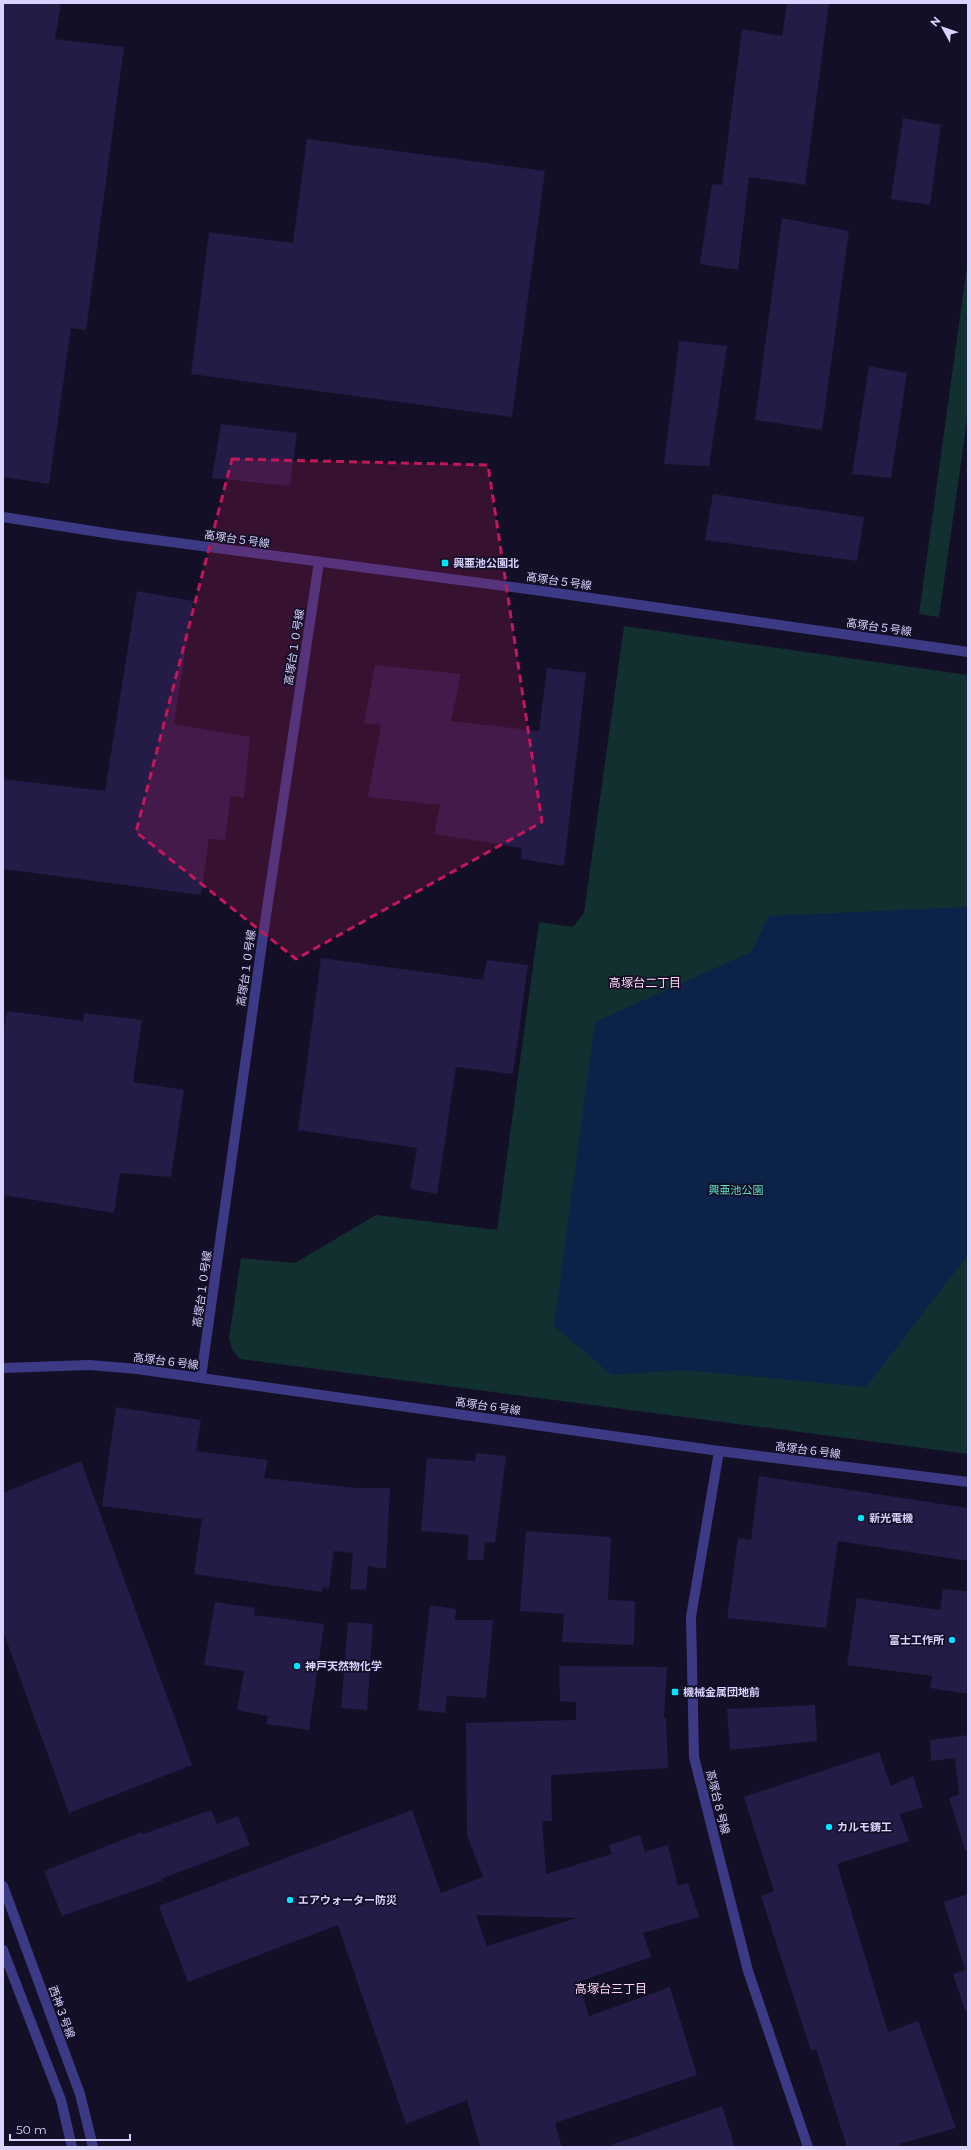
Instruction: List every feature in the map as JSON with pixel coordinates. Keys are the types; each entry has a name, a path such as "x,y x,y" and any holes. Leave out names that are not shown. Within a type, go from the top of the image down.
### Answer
{"street":[{"name":"高塚台５号線","path":"3,517 319,562 542,591 968,652"},
{"name":"高塚台１０号線","path":"201,1377 265,922 319,562"},
{"name":"高塚台６号線","path":"3,1368 88,1365 201,1377 719,1451 968,1482"},
{"name":"高塚台８号線","path":"719,1451 691,1617 694,1756 748,1971 808,2147"},
{"name":"西神３号線","path":"3,1886 80,2094 93,2147"},
{"path":"3,1950 61,2100 72,2147"}],"highlighted area":[{"path":"232,459 488,465 542,822 296,959 136,832"}],"green space":[{"path":"968,259 968,413 939,617 919,614"},
{"name":"興亜池公園","path":"624,626 968,675 968,1454 240,1359 232,1350 229,1338 241,1258 295,1263 376,1215 497,1230 539,922 573,927 584,913"}],"water":[{"path":"968,907 968,1255 866,1387 684,1370 612,1375 554,1326 595,1022 751,952 769,916"}],"building":[{"path":"3,3 61,3 55,39 124,47 86,330 71,328 49,484 3,477"},
{"path":"787,3 829,3 805,185 749,177 738,270 700,264 712,184 722,185 742,29 782,36"},
{"path":"903,118 941,125 930,205 891,199"},
{"path":"307,139 545,171 512,417 191,374 209,232 293,243"},
{"path":"782,218 849,231 822,430 755,420"},
{"path":"679,341 727,346 709,466 664,464"},
{"path":"869,366 907,373 891,478 852,474"},
{"path":"221,424 297,433 290,486 212,478"},
{"path":"713,494 864,517 857,561 705,540"},
{"path":"137,591 193,601 174,724 250,737 244,798 231,796 225,840 209,839 201,895 3,869 3,779 105,791"},
{"path":"375,665 461,674 451,721 539,731 547,668 586,673 564,866 521,859 522,848 434,834 440,805 368,797 381,725 364,723"},
{"path":"321,958 483,980 487,960 528,965 513,1074 456,1067 437,1194 410,1189 417,1148 298,1130"},
{"path":"7,1011 83,1021 84,1013 142,1020 133,1082 184,1090 171,1177 120,1173 114,1213 3,1195 3,1038"},
{"path":"116,1407 201,1420 196,1451 268,1460 264,1478 356,1488 390,1488 386,1569 368,1566 366,1590 350,1589 353,1553 334,1551 329,1588 323,1587 322,1592 194,1574 202,1519 102,1506"},
{"path":"476,1453 506,1456 495,1543 485,1542 483,1560 467,1560 469,1535 421,1531 427,1458 475,1461"},
{"path":"81,1461 192,1765 69,1813 3,1631 3,1493"},
{"path":"759,1476 968,1508 968,1561 838,1541 826,1628 727,1618 738,1538 751,1540"},
{"path":"526,1531 611,1537 608,1600 635,1601 634,1645 562,1642 564,1614 520,1611"},
{"path":"943,1589 968,1591 968,1694 930,1688 932,1676 847,1665 857,1598 940,1610"},
{"path":"215,1602 255,1608 254,1615 324,1624 309,1730 266,1724 268,1716 237,1710 244,1671 204,1665"},
{"path":"430,1605 456,1609 455,1620 493,1620 486,1698 447,1696 445,1713 418,1710"},
{"path":"348,1622 373,1624 367,1710 341,1708"},
{"path":"559,1666 667,1667 664,1718 666,1718 668,1768 551,1775 552,1821 542,1821 546,1874 612,1854 609,1845 640,1835 645,1852 668,1845 678,1886 688,1883 699,1917 643,1933 651,1957 578,1982 589,2016 670,1987 697,2075 555,2123 562,2147 480,2147 467,2100 406,2124 338,1925 188,1982 159,1906 412,1810 441,1893 483,1877 467,1835 466,1723 576,1720 576,1702 560,1701","holes":["476,1915 577,1918 487,1946"]},
{"path":"815,1705 817,1741 730,1750 727,1709"},
{"path":"968,1735 968,1850 965,1850 949,1798 959,1794 955,1758 931,1761 930,1740"},
{"path":"879,1752 891,1786 913,1776 923,1807 900,1814 909,1841 837,1864 888,2032 918,2021 956,2128 899,2144 900,2147 847,2147 816,2049 811,2051 761,1896 774,1891 744,1797"},
{"path":"211,1810 217,1824 238,1816 250,1845 161,1879 162,1881 62,1916 44,1871 142,1832 143,1834"},
{"path":"968,1894 968,1969 965,1969 944,1902"},
{"path":"968,1969 968,2011 965,2011 953,1974"},
{"path":"722,2106 735,2147 612,2147 611,2145"}],"place":[{"name":"興亜池公園北","path":"445,563"},
{"name":"新光電機","path":"861,1518"},
{"name":"富士工作所","path":"952,1640"},
{"name":"神戸天然物化学","path":"297,1666"},
{"name":"機械金属団地前","path":"675,1692"},
{"name":"カルモ鋳工","path":"829,1827"},
{"name":"エアウォーター防災","path":"290,1900"}],"district":[{"name":"高塚台二丁目","path":"645,982"},
{"name":"高塚台三丁目","path":"611,1988"}]}
